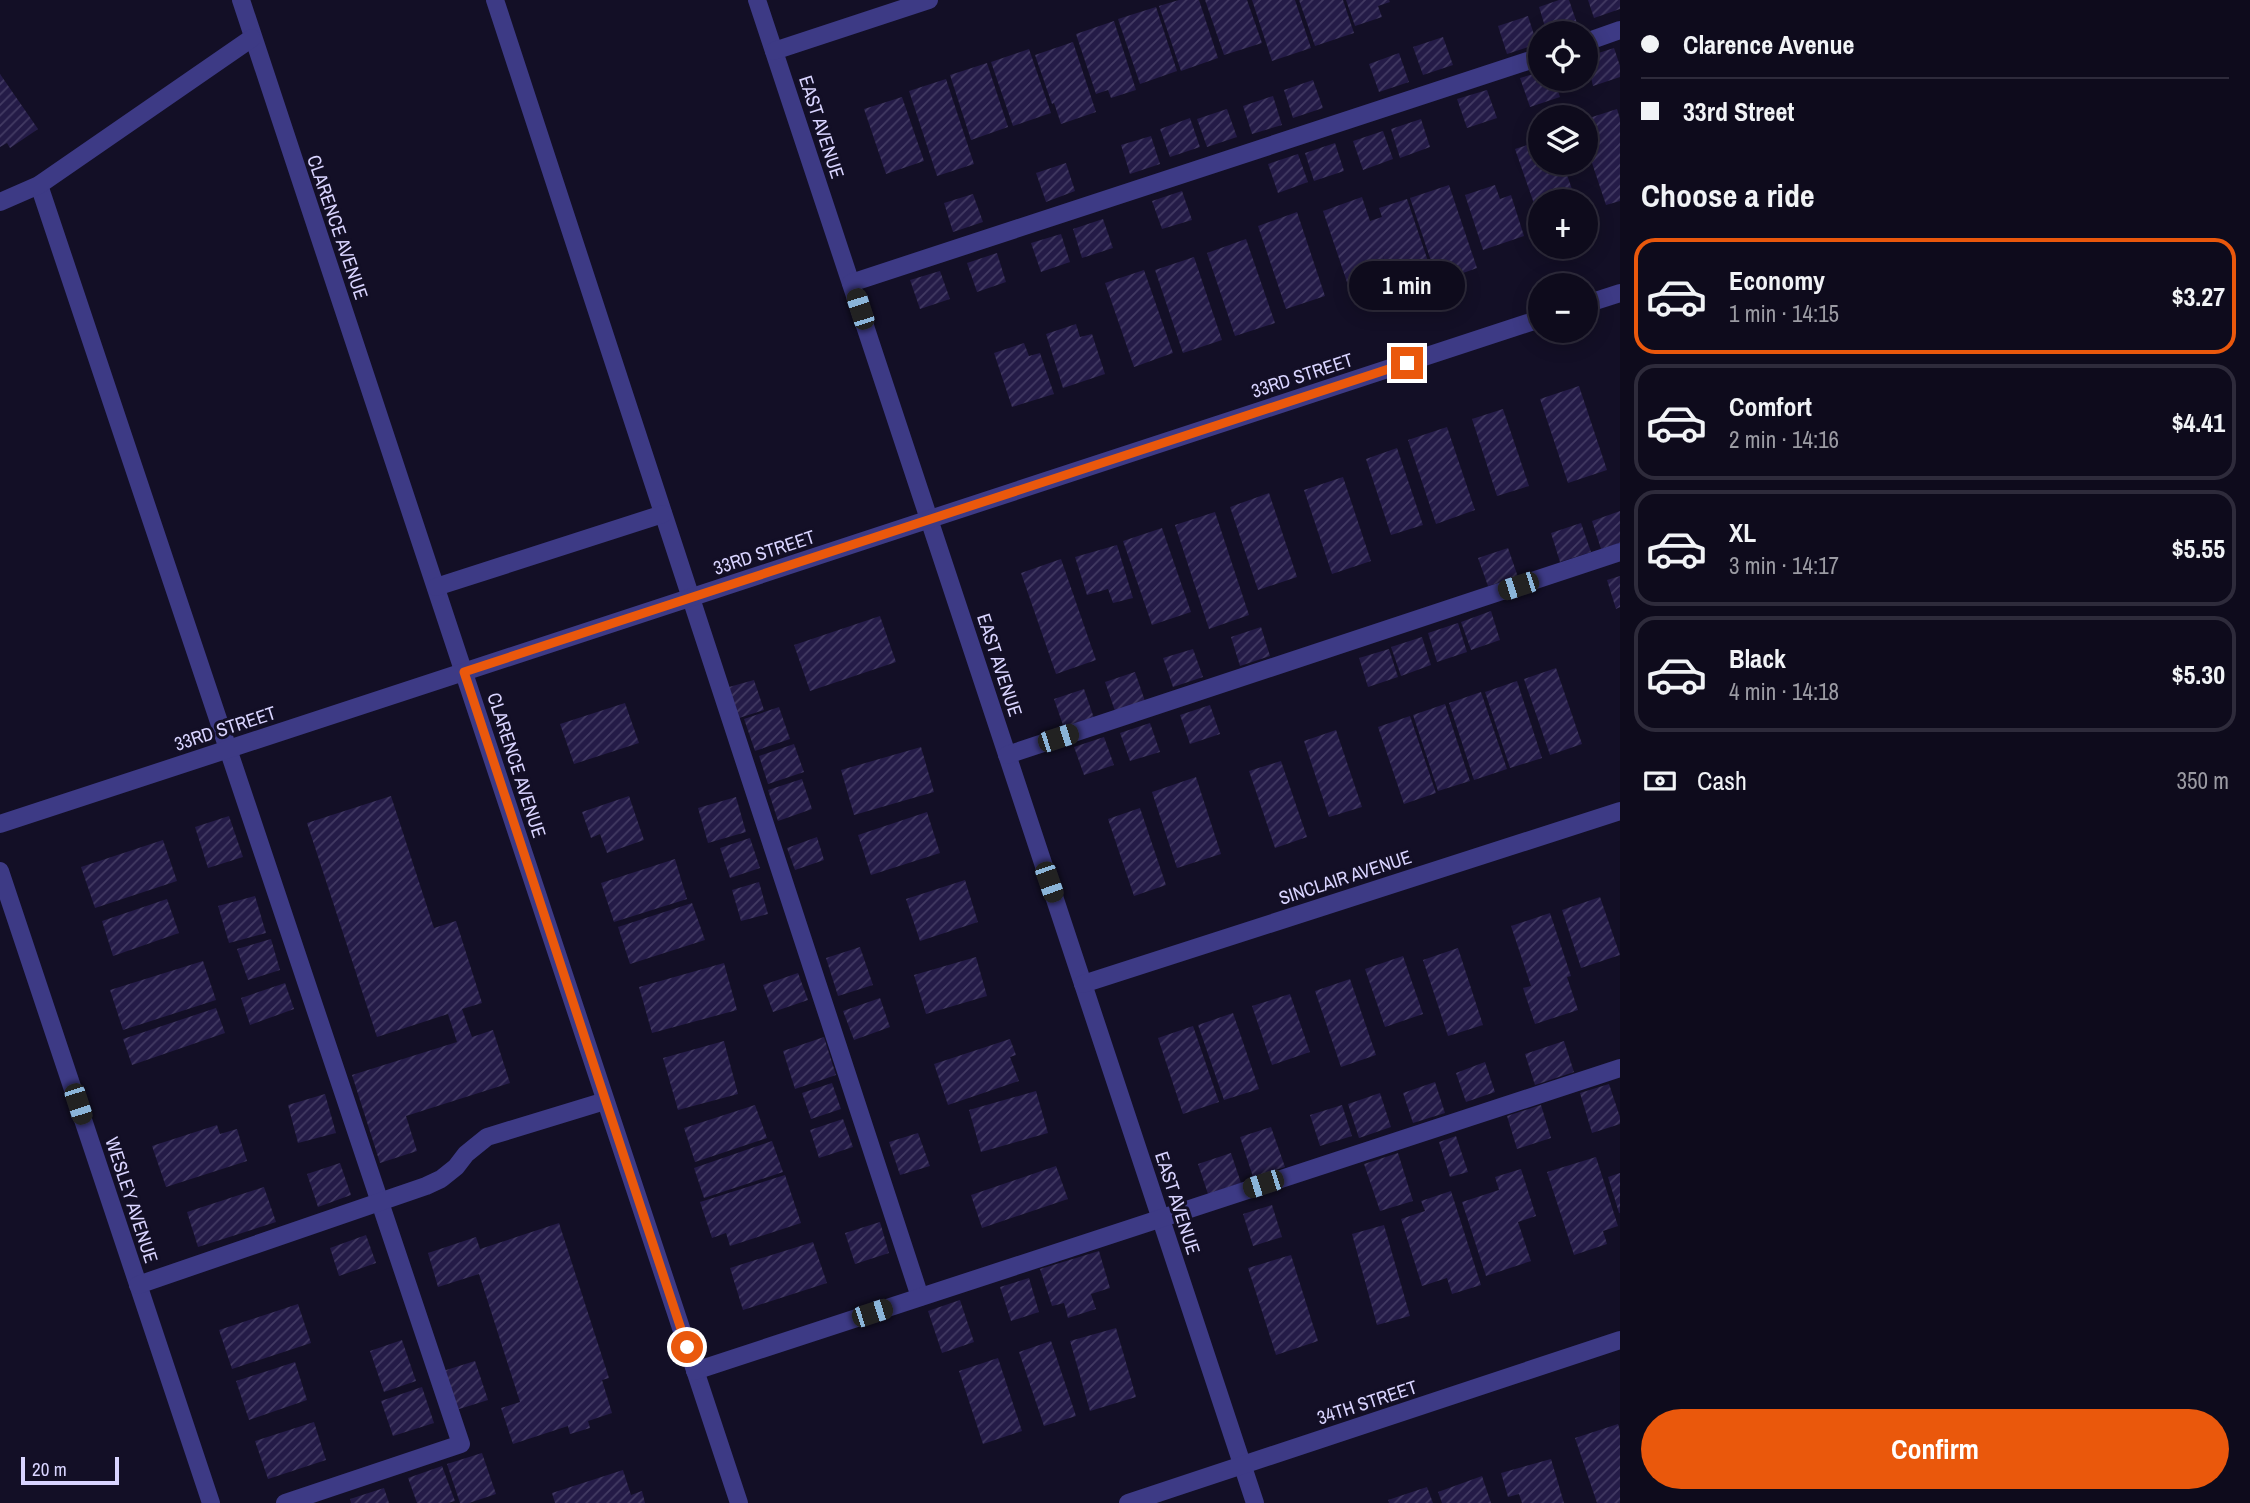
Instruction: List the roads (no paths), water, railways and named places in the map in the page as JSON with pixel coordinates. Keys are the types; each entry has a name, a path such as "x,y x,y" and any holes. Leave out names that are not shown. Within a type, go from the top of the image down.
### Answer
{"street":[{"name":"CLARENCE AVENUE","path":"241,0 739,1503"},
{"path":"495,0 920,1297"},
{"name":"EAST AVENUE","path":"757,0 1255,1503"},
{"path":"774,51 929,0"},
{"path":"1598,38 1620,30"},
{"path":"0,202 39,185 252,38"},
{"path":"851,283 1528,61"},
{"path":"39,185 461,1444 285,1503"},
{"path":"1598,300 1620,293"},
{"name":"33RD STREET","path":"0,824 1528,323"},
{"path":"436,587 663,514"},
{"path":"1007,755 1620,552"},
{"name":"SINCLAIR AVENUE","path":"1083,984 1620,811"},
{"name":"WESLEY AVENUE","path":"0,871 211,1503"},
{"path":"695,1371 1620,1068"},
{"path":"138,1285 441,1179 487,1138 606,1101"},
{"name":"34TH STREET","path":"1128,1503 1620,1340"}]}
